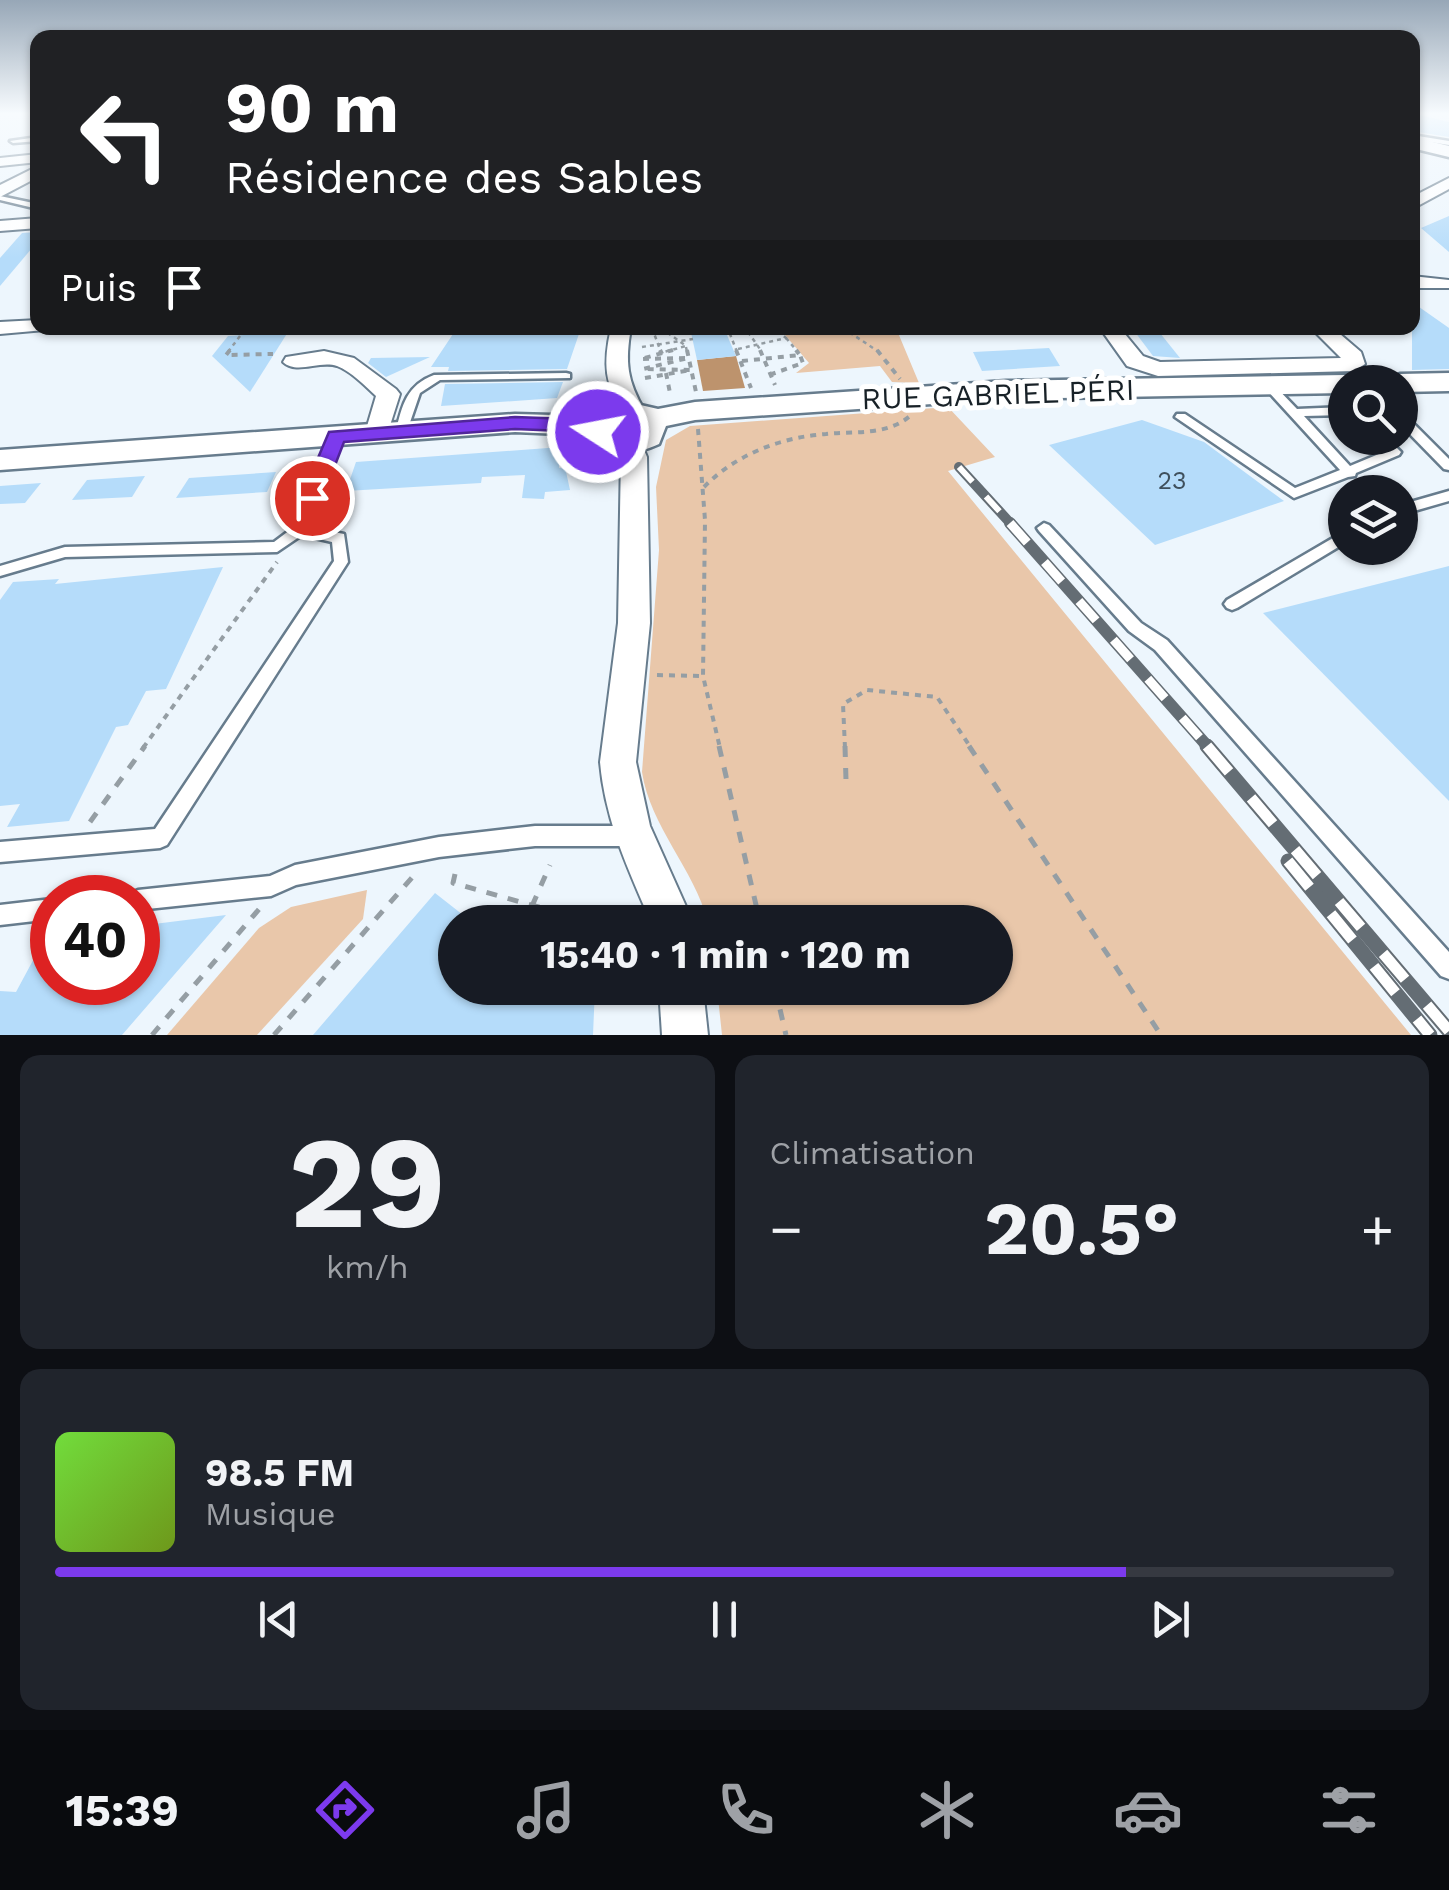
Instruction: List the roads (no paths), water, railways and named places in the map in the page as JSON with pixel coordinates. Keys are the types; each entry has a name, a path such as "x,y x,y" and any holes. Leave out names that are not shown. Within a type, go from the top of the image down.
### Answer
{"street":[{"path":"0,195 30,175"},
{"path":"1420,199 1449,183"},
{"path":"0,226 30,224"},
{"path":"1420,283 1443,284"},
{"path":"0,328 30,326"},
{"path":"0,460 515,423 597,426 602,438 630,444 648,437 652,409 620,388 614,363 620,335"},
{"path":"1116,335 1144,366 1261,378 1354,364 1353,357 1329,335"},
{"path":"294,362 318,356 344,358 388,394 390,432"},
{"name":"RUE GABRIEL PÉRI","path":"597,426 614,412 696,410 905,391 1261,378 1328,383"},
{"path":"1418,383 1449,382"},
{"path":"630,444 634,457 638,557 618,762 620,795 630,836 664,905"},
{"path":"682,1005 685,1035"}],"lane":[{"path":"0,195 30,204"},
{"path":"390,432 419,382 438,377 566,376"},
{"path":"1261,378 1350,474"},
{"path":"1293,413 1328,412"},
{"path":"1182,417 1294,494 1390,455"},
{"path":"1418,435 1449,466"},
{"path":"0,571 65,552 277,547 300,530 336,436"},
{"path":"1418,505 1449,496"},
{"path":"1044,528 1135,626 1161,645 1449,968"},
{"path":"0,852 160,838 341,562 339,538 300,530"},
{"path":"1232,604 1328,546"},
{"path":"160,898 271,886 295,875 439,848 535,836 630,836"},
{"path":"0,915 30,912"}],"railway":[{"path":"959,467 1012,525"},
{"path":"1010,523 1209,748"},
{"path":"1207,746 1449,1031"},
{"path":"1288,861 1430,1035"}]}
